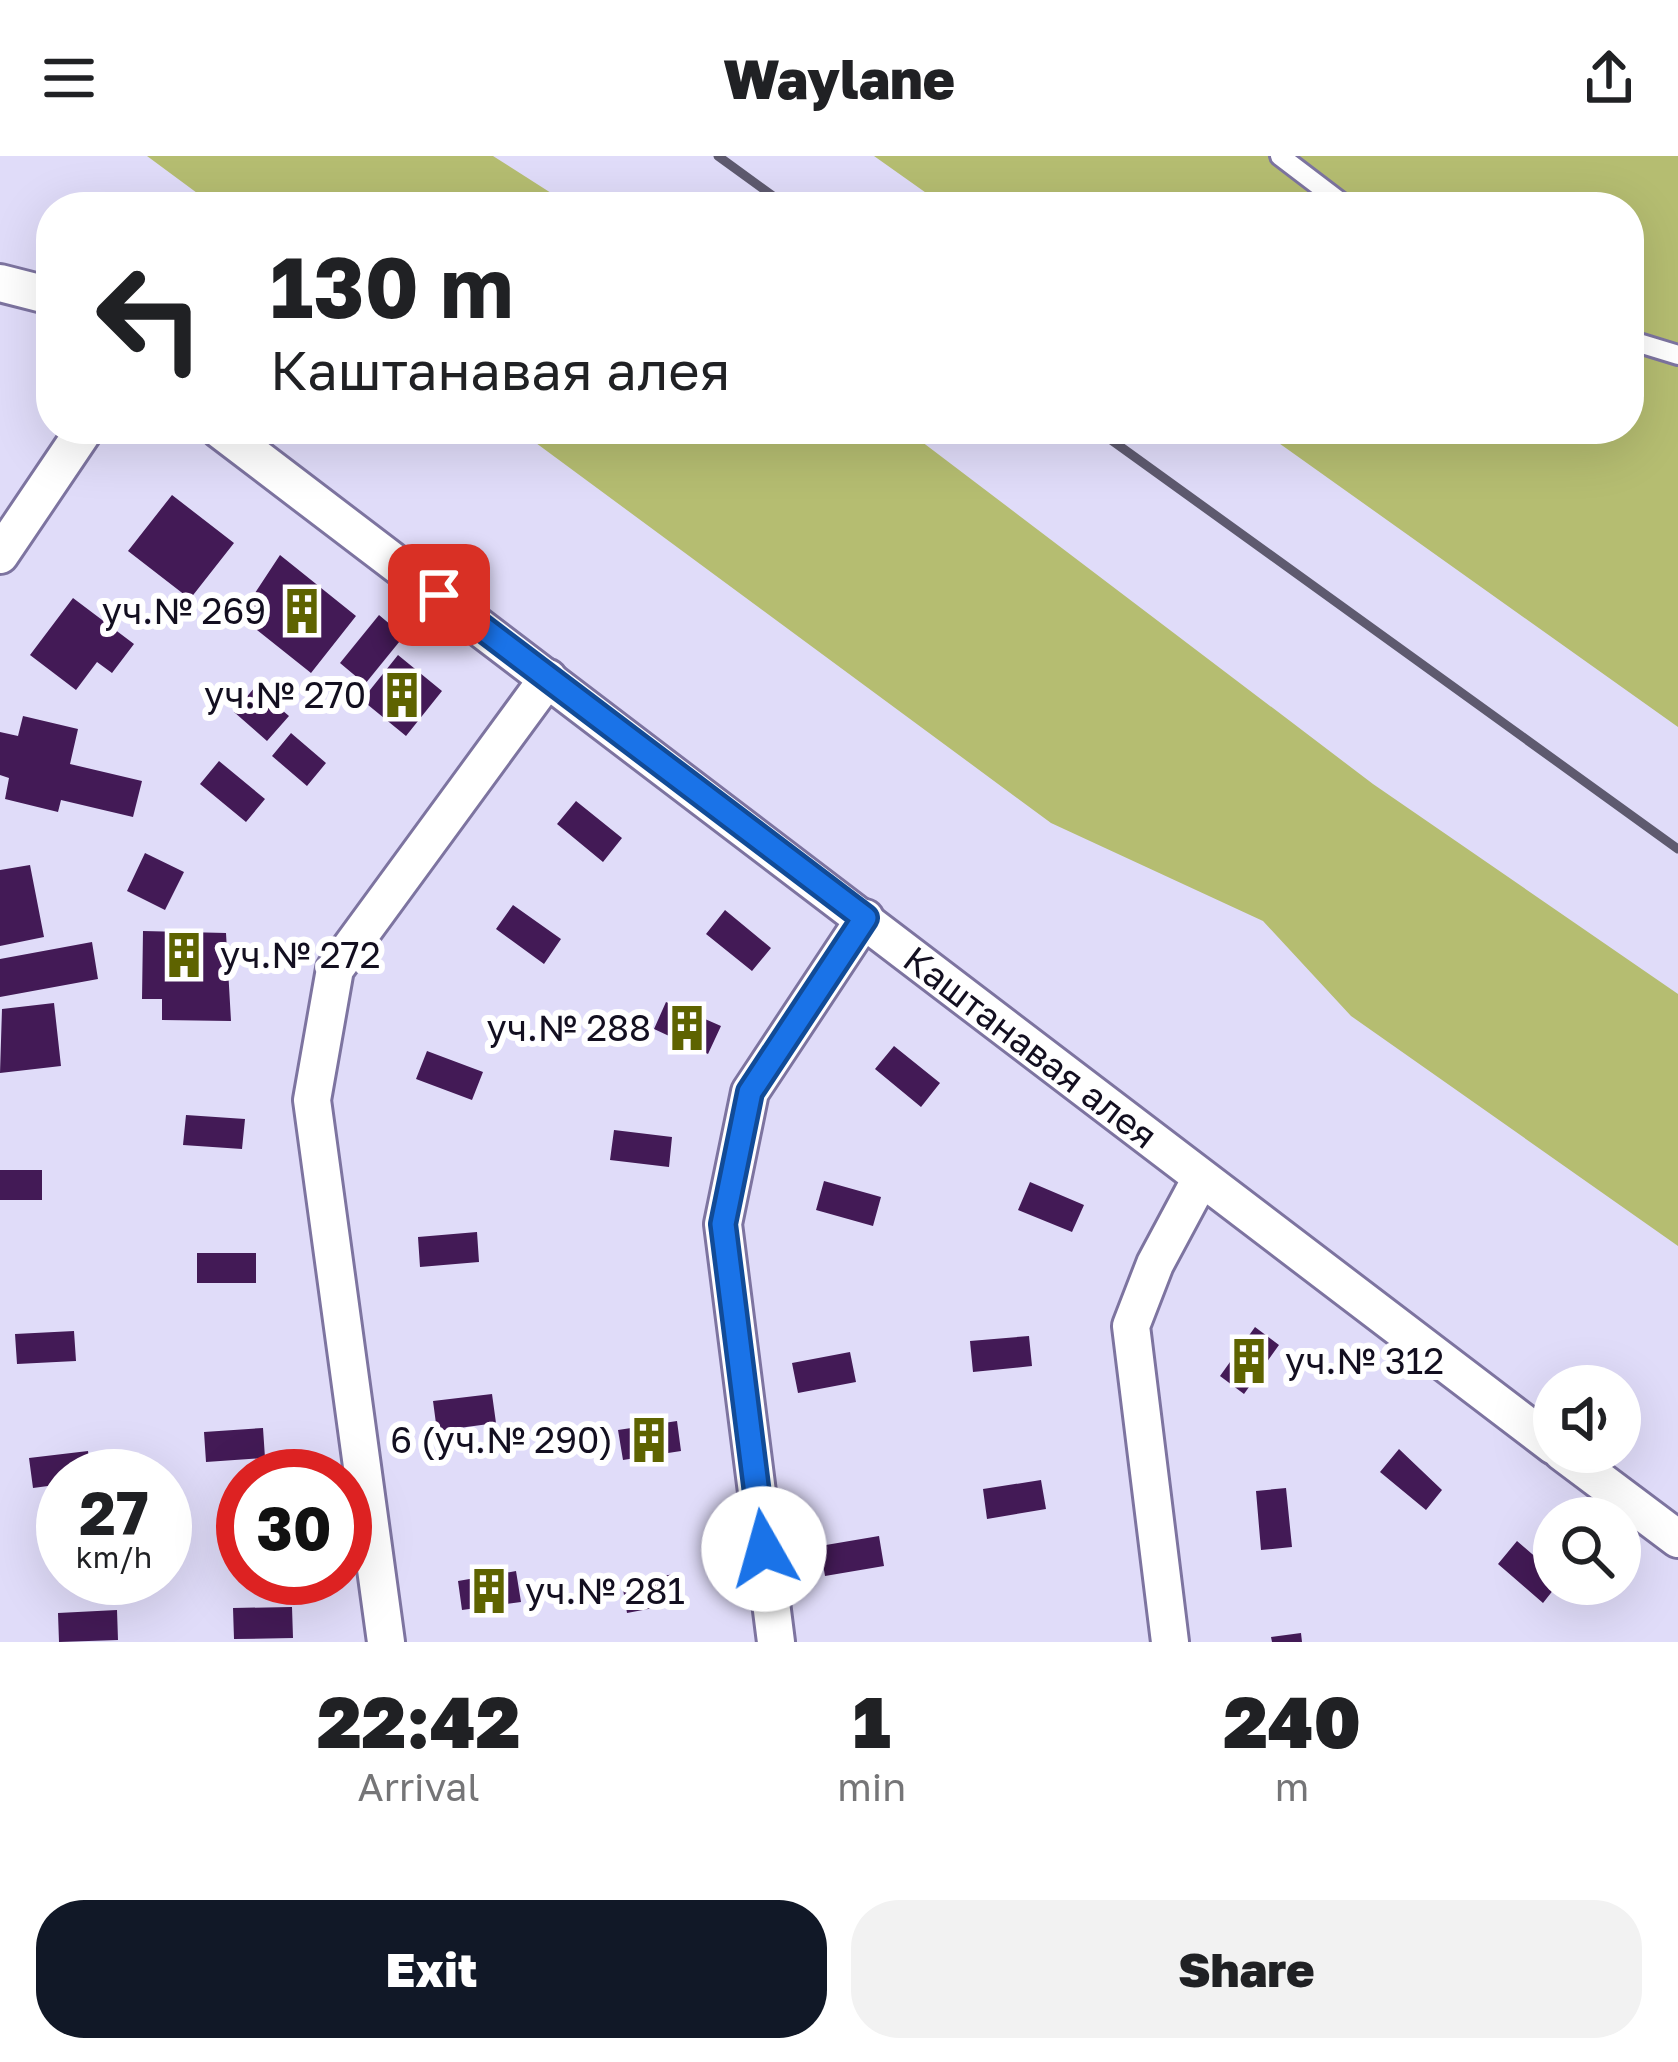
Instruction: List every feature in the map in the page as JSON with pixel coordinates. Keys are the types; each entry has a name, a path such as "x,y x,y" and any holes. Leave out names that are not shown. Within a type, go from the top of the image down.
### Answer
{"street":[{"path":"0,283 36,292"},
{"path":"0,555 75,444"},
{"name":"Каштанавая алея","path":"239,444 1533,1430"},
{"path":"386,1642 312,1100 335,969 548,678"},
{"path":"776,1642 723,1224 750,1092 865,918"},
{"path":"1170,1642 1131,1327 1155,1264 1200,1180"},
{"path":"1590,1473 1678,1539"}],"lane":[{"path":"1280,156 1327,192"},
{"path":"1644,345 1678,355"}],"green space":[{"path":"147,156 493,156 549,192 196,192"},
{"path":"874,156 1678,156 1678,727 1280,444 1644,444 1644,192 925,192"},
{"path":"537,444 925,444 1373,784 1678,994 1678,1246 1351,1016 1263,921 1051,823"}],"building":[{"path":"172,495 234,543 190,599 128,551"},
{"name":"уч.№ 269","path":"280,555 356,616 311,673 257,630 265,619 247,605"},
{"path":"73,598 134,644 112,673 97,662 76,690 30,655"},
{"path":"379,615 404,636 365,684 340,663"},
{"name":"уч.№ 270","path":"398,655 442,691 406,736 362,700"},
{"path":"255,687 289,716 267,741 234,712"},
{"path":"23,716 78,729 70,764 142,781 133,817 61,800 58,812 5,799 9,778 0,775 0,732 18,736"},
{"path":"291,733 326,763 307,786 272,756"},
{"path":"219,761 265,799 246,822 200,784"},
{"path":"576,801 622,838 603,862 557,824"},
{"path":"145,853 184,872 165,910 127,891"},
{"path":"30,865 44,937 0,946 0,870"},
{"path":"513,905 561,939 544,964 496,929"},
{"path":"725,910 771,948 752,971 706,934"},
{"name":"уч.№ 272","path":"143,931 226,933 231,1021 162,1020 162,999 142,999"},
{"path":"92,942 98,979 0,997 0,959"},
{"name":"уч.№ 288","path":"666,1002 721,1026 708,1054 654,1029"},
{"path":"54,1003 61,1066 0,1073 2,1009"},
{"path":"894,1046 940,1083 921,1107 875,1069"},
{"path":"427,1051 483,1072 472,1100 416,1079"},
{"path":"186,1115 245,1119 242,1149 183,1145"},
{"path":"614,1130 672,1137 669,1167 610,1160"},
{"path":"0,1170 42,1170 42,1200 0,1200"},
{"path":"824,1181 881,1197 873,1226 816,1210"},
{"path":"1030,1182 1084,1205 1072,1232 1018,1210"},
{"path":"477,1232 479,1262 420,1267 418,1237"},
{"path":"197,1253 256,1253 256,1283 197,1283"},
{"name":"уч.№ 312","path":"1255,1327 1279,1345 1244,1394 1220,1376"},
{"path":"74,1331 76,1361 17,1364 15,1334"},
{"path":"1029,1336 1032,1366 973,1372 970,1341"},
{"path":"850,1352 856,1382 798,1393 792,1363"},
{"path":"492,1394 496,1423 437,1431 433,1401"},
{"name":"6 (уч.№ 290)","path":"677,1421 681,1451 623,1460 618,1430"},
{"path":"263,1428 264,1449 216,1449 216,1461 206,1462 204,1432"},
{"path":"1399,1449 1442,1490 1426,1510 1380,1472"},
{"path":"36,1457 36,1488 33,1488 29,1458"},
{"path":"1041,1480 1046,1509 987,1519 983,1489"},
{"path":"1286,1488 1292,1547 1261,1550 1256,1491"},
{"path":"879,1536 884,1566 825,1576 820,1546"},
{"path":"1517,1541 1533,1555 1533,1594 1498,1564"},
{"name":"уч.№ 281","path":"516,1571 521,1602 462,1610 458,1581"},
{"path":"680,1573 685,1602 627,1613 622,1583"},
{"path":"292,1607 293,1638 234,1639 233,1608"},
{"path":"117,1610 118,1640 59,1642 58,1613"},
{"path":"1301,1633 1302,1642 1272,1642 1271,1637"}],"railway":[{"path":"718,156 767,192"},
{"path":"1117,444 1678,849"}],"place":[{"name":"уч.№ 269","path":"302,611"},
{"name":"уч.№ 270","path":"402,695"},
{"name":"уч.№ 272","path":"184,955"},
{"name":"уч.№ 288","path":"687,1028"},
{"name":"уч.№ 312","path":"1249,1361"},
{"name":"6 (уч.№ 290)","path":"649,1440"},
{"name":"уч.№ 281","path":"489,1591"}],"route":[{"path":"439,595 865,918 750,1092 723,1224 764,1549"}]}
